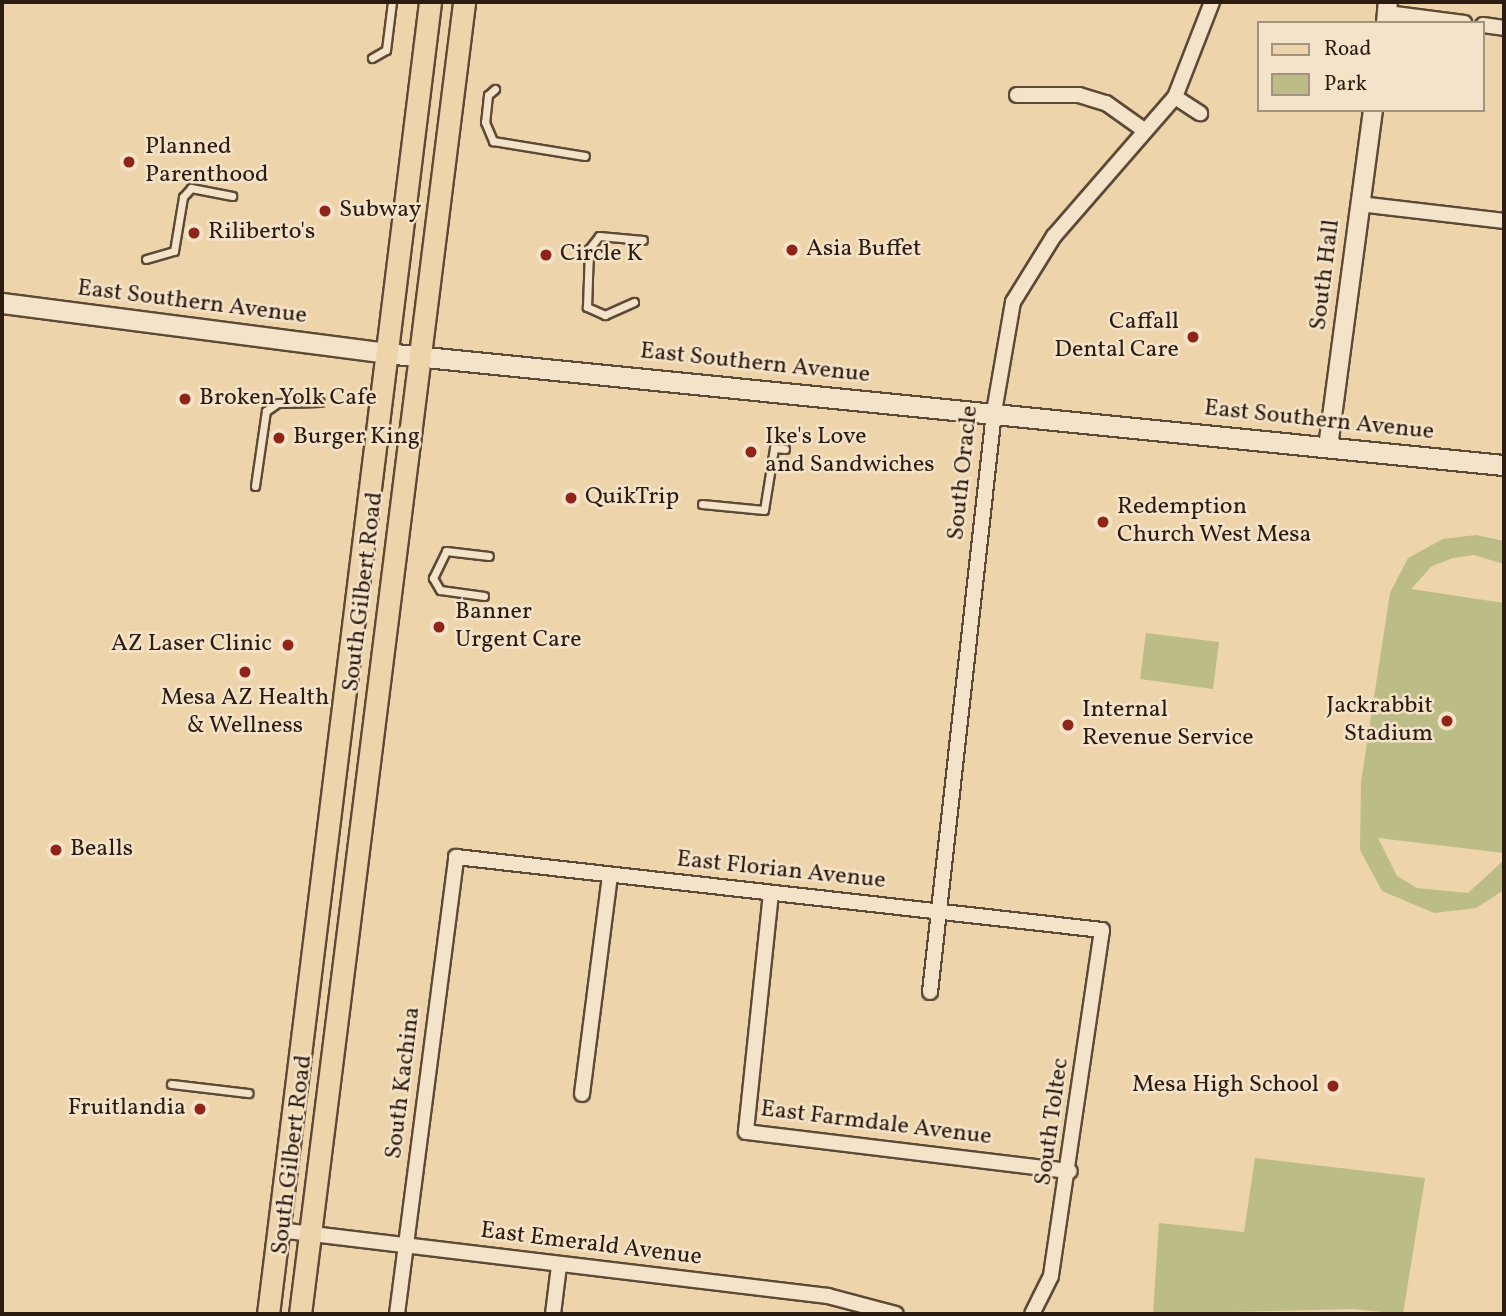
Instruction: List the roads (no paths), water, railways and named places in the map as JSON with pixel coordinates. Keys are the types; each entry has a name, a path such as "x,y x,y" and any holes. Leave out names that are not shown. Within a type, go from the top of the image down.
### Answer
{"main road":[{"name":"South Gilbert Road","path":"268,1314 430,2"},
{"name":"South Gilbert Road","path":"300,1314 464,2"},
{"name":"East Southern Avenue","path":"2,303 385,353 1504,465"},
{"path":"336,756 370,753"}],"street":[{"name":"South Oracle","path":"930,992 1001,351 1021,284 1144,130 1175,97 1212,2"},
{"path":"1387,13 1449,21"},
{"path":"1485,25 1504,28"},
{"path":"1017,95 1079,95 1106,103 1144,130"},
{"path":"1175,97 1200,113"},
{"name":"South Hall","path":"1328,447 1373,112"},
{"path":"1360,204 1504,221"},
{"name":"East Florian Avenue","path":"456,857 1101,930"},
{"name":"South Kachina","path":"397,1314 456,857"},
{"path":"582,1094 610,875"},
{"name":"East Farmdale Avenue","path":"771,893 746,1132 1070,1171"},
{"name":"South Toltec","path":"1032,1314 1051,1276 1070,1171 1101,930"},
{"name":"East Emerald Avenue","path":"279,1230 406,1244 559,1266 828,1296 897,1314"},
{"path":"554,1314 559,1266"}],"lane":[{"path":"372,58 386,50 392,2"},
{"path":"495,89 488,95 485,122 493,141 585,156"},
{"path":"146,260 174,251 183,197 191,188 232,196"},
{"path":"634,302 606,315 587,307 589,249 599,236 643,240"},
{"path":"255,486 266,411 278,403 320,402"},
{"path":"702,504 764,510 774,448 785,449"},
{"path":"484,596 440,590 433,578 446,551 489,556"},
{"path":"171,1084 248,1093"}],"place":[{"name":"Planned Parenthood","path":"129,162"},
{"name":"Subway","path":"325,211"},
{"name":"Riliberto's","path":"194,233"},
{"name":"Asia Buffet","path":"792,250"},
{"name":"Circle K","path":"546,255"},
{"name":"Caffall Dental Care","path":"1193,337"},
{"name":"Broken Yolk Cafe","path":"185,399"},
{"name":"Burger King","path":"279,438"},
{"name":"Ike's Love and Sandwiches","path":"751,452"},
{"name":"QuikTrip","path":"571,498"},
{"name":"Redemption Church West Mesa","path":"1103,522"},
{"name":"Banner Urgent Care","path":"439,627"},
{"name":"AZ Laser Clinic","path":"288,645"},
{"name":"Mesa AZ Health & Wellness","path":"245,672"},
{"name":"Jackrabbit Stadium","path":"1447,721"},
{"name":"Internal Revenue Service","path":"1068,725"},
{"name":"Bealls","path":"56,850"},
{"name":"Mesa High School","path":"1333,1086"},
{"name":"Fruitlandia","path":"200,1109"}]}
